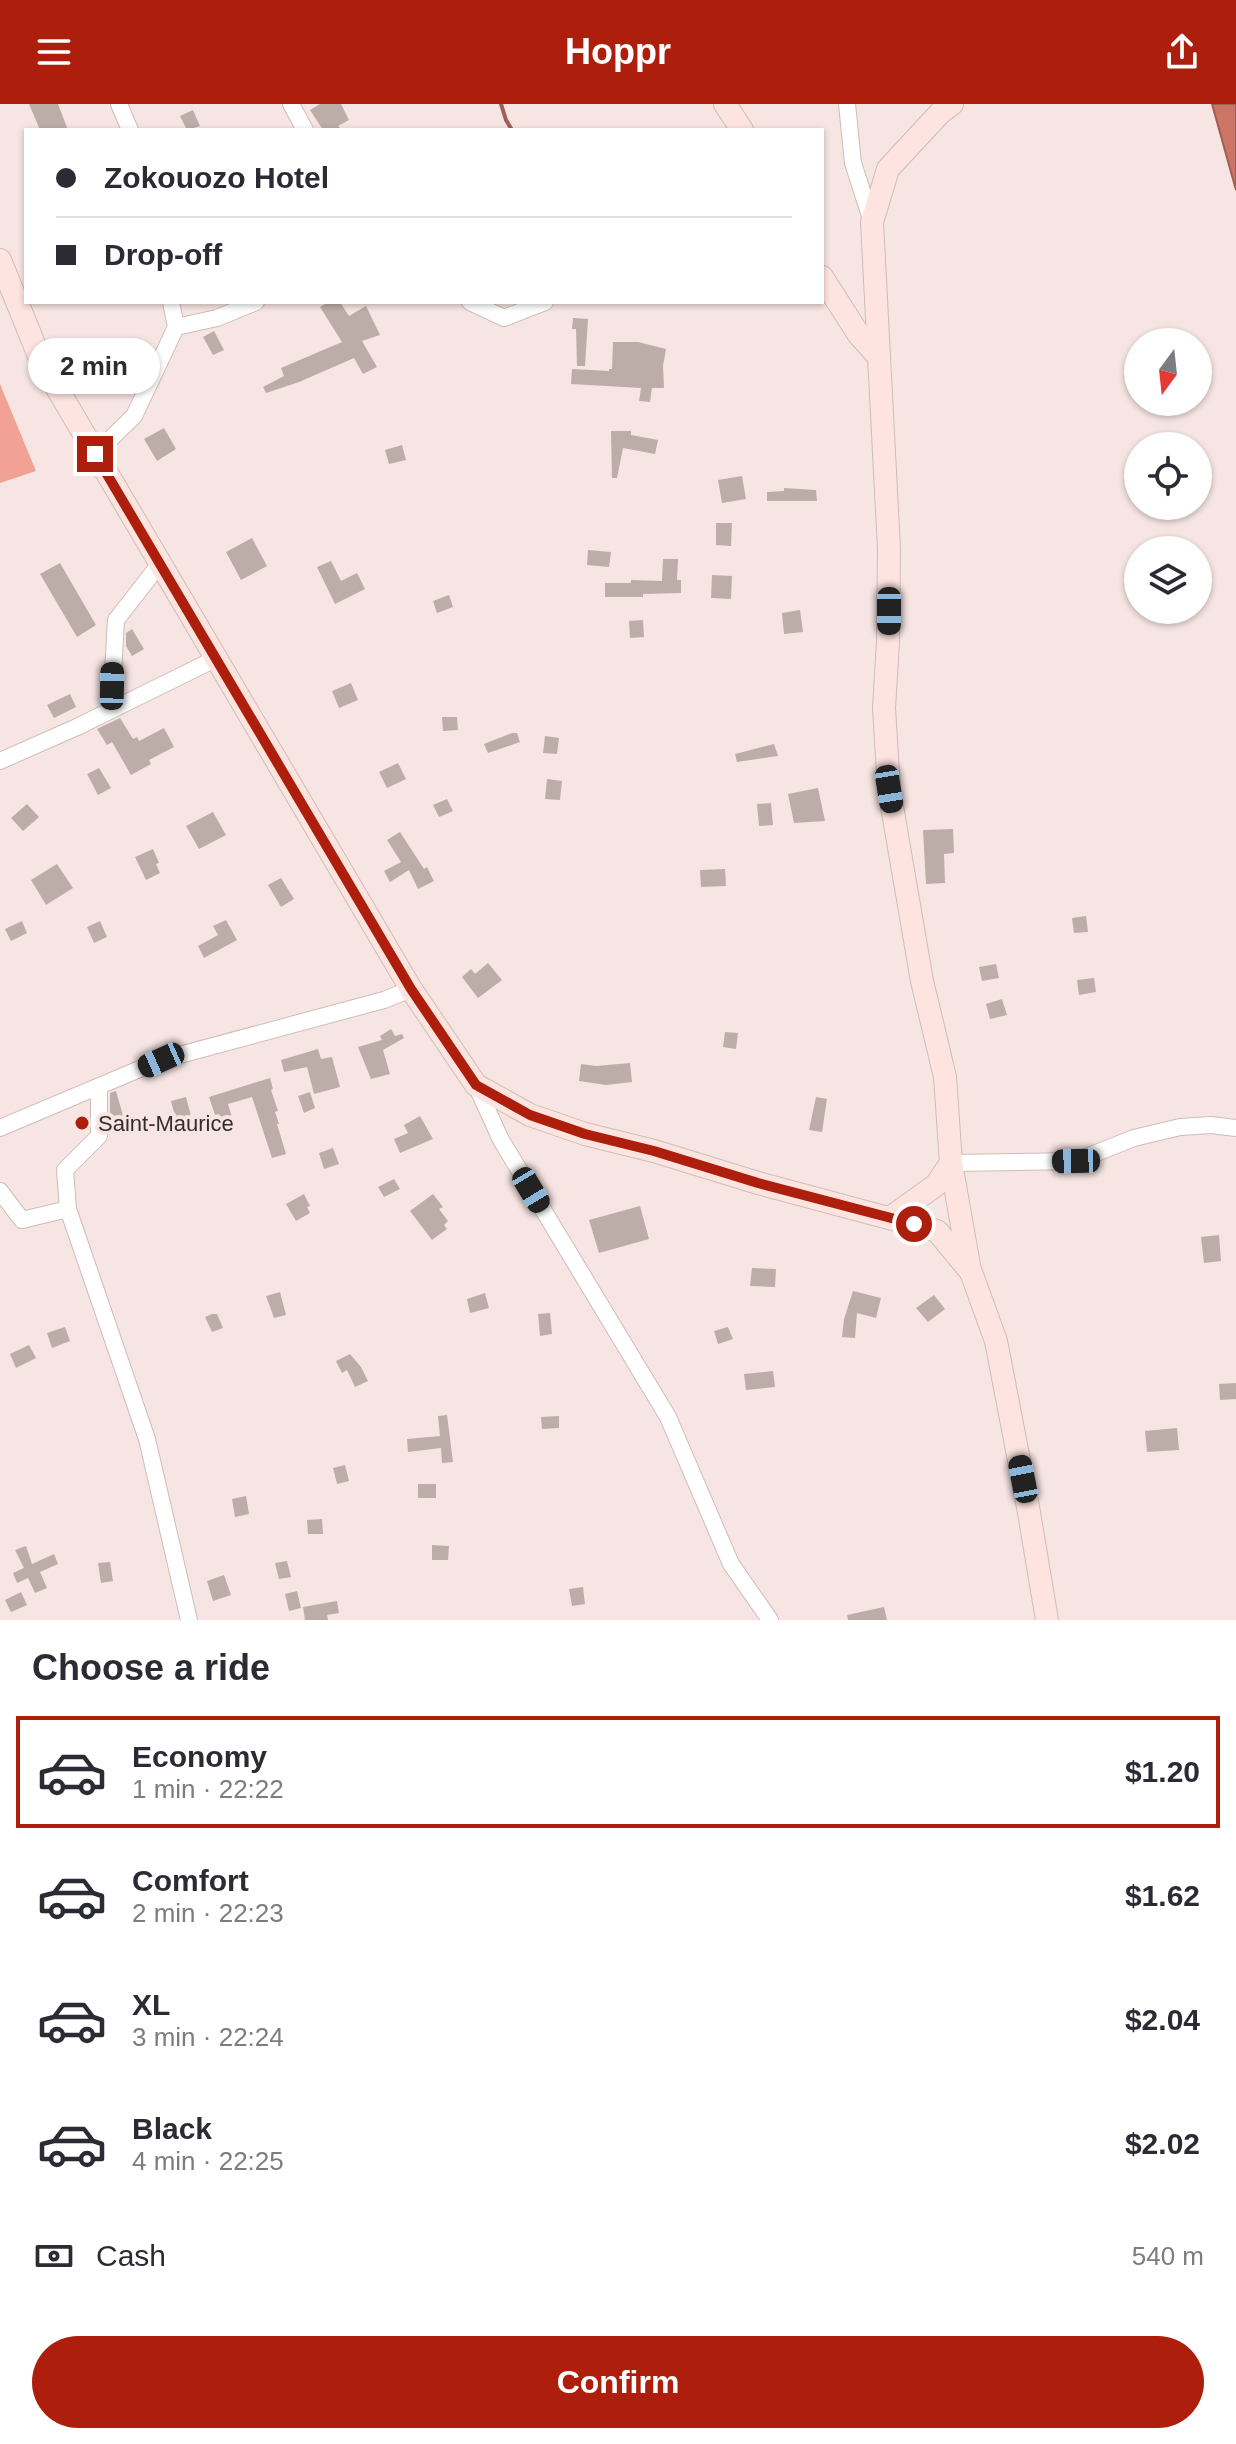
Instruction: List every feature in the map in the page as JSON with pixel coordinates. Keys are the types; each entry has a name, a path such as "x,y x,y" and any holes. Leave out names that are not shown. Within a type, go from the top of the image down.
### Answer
{"main road":[{"path":"725,104 741,128"},
{"path":"952,104 888,169 872,222 889,549 884,708 889,789 922,981 945,1077 951,1163 971,1272 996,1341 1047,1620"},
{"path":"0,260 41,361 411,989 476,1085 530,1115 585,1134 937,1231 971,1272"},
{"path":"824,280 859,335 877,355"},
{"path":"890,1218 936,1185 951,1163"}],"street":[{"path":"119,104 129,128"},
{"path":"291,104 304,128"},
{"path":"847,104 853,163 872,222"},
{"path":"95,454 134,416 176,327 171,304"},
{"path":"176,327 217,318 251,304"},
{"path":"474,304 504,318 540,304"},
{"path":"111,710 116,620 159,565"},
{"path":"0,761 217,658"},
{"path":"0,1128 161,1060 384,1000 411,989"},
{"path":"476,1085 501,1140 668,1417 731,1564 770,1620"},
{"path":"99,1088 99,1136 65,1170 68,1209 147,1439 189,1620"},
{"path":"951,1163 1076,1161 1134,1138 1180,1127 1211,1125 1236,1128"},
{"path":"0,1191 22,1220 68,1209"}],"shaded area":[{"path":"1212,104 1236,104 1236,190"},
{"path":"0,384 36,471 0,483"}],"building":[{"path":"29,104 58,104 67,128 39,128"},
{"path":"320,104 341,104 349,120 338,126 340,128 322,128 310,110"},
{"path":"193,110 200,126 186,128 180,116"},
{"path":"341,304 349,316 366,306 380,335 362,341 377,367 363,374 354,358 266,393 263,387 284,376 281,368 342,342 320,307"},
{"path":"573,318 588,319 585,366 577,366"},
{"path":"214,331 224,350 213,355 203,337"},
{"path":"613,342 638,342 666,349 664,388 652,388 650,402 639,401 641,388 571,384 572,369 612,369"},
{"path":"104,351 109,367 96,371 91,355"},
{"path":"164,428 176,449 157,461 144,439"},
{"path":"611,431 631,431 631,435 658,440 655,454 623,448 617,478 612,478"},
{"path":"402,445 406,460 389,464 385,450"},
{"path":"742,476 746,499 722,503 718,480"},
{"path":"784,488 816,490 817,501 767,501 767,492 784,491"},
{"path":"716,523 732,523 731,546 716,545"},
{"path":"252,538 267,566 241,580 226,552"},
{"path":"588,550 611,552 609,567 587,565"},
{"path":"663,559 678,559 677,580 681,580 681,593 605,597 605,583 662,581"},
{"path":"331,561 341,581 357,573 365,589 335,604 317,567"},
{"path":"60,563 96,625 77,637 40,574"},
{"path":"712,575 732,576 731,599 711,598"},
{"path":"449,595 453,607 437,613 433,601"},
{"path":"800,610 803,632 784,634 782,613"},
{"path":"643,620 644,637 630,638 629,621"},
{"path":"132,629 144,649 132,656 126,646 126,633"},
{"path":"351,683 358,700 339,708 332,691"},
{"path":"70,694 76,707 54,718 47,705"},
{"path":"442,717 457,717 458,730 443,731"},
{"path":"120,718 133,739 137,737 139,741 164,728 174,747 149,760 151,764 131,775 112,742 107,745 97,729"},
{"path":"517,733 520,742 488,753 484,744"},
{"path":"545,736 559,738 557,754 543,753"},
{"path":"774,744 778,756 737,762 735,754"},
{"path":"398,763 406,779 387,788 379,772"},
{"path":"99,768 111,788 98,795 87,774"},
{"path":"547,779 562,781 560,800 545,799"},
{"path":"818,788 825,821 794,823 788,794"},
{"path":"447,799 453,811 439,817 433,805"},
{"path":"771,803 773,825 759,826 757,804"},
{"path":"27,804 39,817 23,831 11,818"},
{"path":"213,812 226,835 199,849 186,826"},
{"path":"953,829 954,853 944,854 945,883 926,884 923,830"},
{"path":"400,832 434,881 418,889 409,870 390,882 384,871 401,862 387,840"},
{"path":"153,849 160,873 146,880 135,857"},
{"path":"57,864 73,888 46,905 31,880"},
{"path":"725,869 726,886 701,887 700,870"},
{"path":"281,878 294,899 281,907 268,885"},
{"path":"1086,916 1088,932 1074,933 1072,918"},
{"path":"226,920 237,940 204,958 198,946 218,935 213,926"},
{"path":"22,921 27,933 11,941 5,929"},
{"path":"100,921 107,937 94,943 87,927"},
{"path":"488,963 502,980 478,998 462,977 471,969 475,974"},
{"path":"996,964 999,978 982,981 979,967"},
{"path":"1094,978 1096,992 1079,995 1077,980"},
{"path":"1002,999 1007,1015 990,1019 986,1004"},
{"path":"391,1029 395,1036 402,1034 404,1038 383,1050 390,1074 371,1079 358,1047 382,1040 380,1036"},
{"path":"725,1032 738,1033 736,1049 723,1047"},
{"path":"318,1049 321,1059 332,1057 340,1087 314,1094 307,1067 284,1072 281,1060"},
{"path":"630,1063 632,1082 606,1085 579,1081 581,1064"},
{"path":"270,1078 278,1111 275,1112 277,1124 286,1154 272,1158 252,1097 228,1104 236,1131 225,1135 219,1114 215,1115 209,1097"},
{"path":"116,1091 127,1130 114,1134 110,1120 110,1093"},
{"path":"310,1092 315,1108 304,1113 298,1096"},
{"path":"186,1097 192,1120 177,1124 171,1101"},
{"path":"816,1097 827,1099 822,1132 809,1130"},
{"path":"420,1116 433,1139 400,1153 394,1139 408,1133 404,1125"},
{"path":"333,1148 339,1164 324,1169 319,1153"},
{"path":"394,1179 400,1189 384,1197 378,1187"},
{"path":"304,1194 310,1213 296,1221 286,1204"},
{"path":"433,1194 443,1207 439,1209 448,1221 444,1225 447,1229 432,1240 410,1211"},
{"path":"640,1206 649,1239 599,1253 589,1220"},
{"path":"1219,1235 1221,1261 1204,1263 1201,1237"},
{"path":"752,1268 776,1269 775,1287 750,1286"},
{"path":"853,1291 881,1298 876,1318 857,1313 855,1338 842,1337 844,1319"},
{"path":"280,1292 286,1315 274,1318 266,1296"},
{"path":"485,1293 489,1308 470,1313 467,1299"},
{"path":"934,1295 945,1309 928,1322 916,1308"},
{"path":"550,1313 552,1334 540,1336 538,1314"},
{"path":"217,1314 223,1328 212,1332 205,1317"},
{"path":"65,1327 70,1341 52,1348 47,1333"},
{"path":"728,1327 733,1339 718,1344 714,1331"},
{"path":"29,1345 36,1358 16,1368 10,1354"},
{"path":"350,1354 368,1381 355,1387 347,1370 342,1373 336,1361"},
{"path":"773,1371 775,1387 746,1390 744,1374"},
{"path":"1236,1383 1236,1399 1220,1400 1219,1384"},
{"path":"447,1415 453,1462 442,1463 441,1448 408,1452 407,1439 440,1436 438,1416"},
{"path":"559,1416 559,1428 542,1429 541,1417"},
{"path":"1177,1428 1179,1450 1147,1452 1145,1431"},
{"path":"345,1465 349,1481 337,1484 333,1468"},
{"path":"418,1484 436,1484 436,1498 418,1498"},
{"path":"246,1496 249,1514 235,1517 232,1499"},
{"path":"322,1519 323,1534 308,1534 307,1520"},
{"path":"432,1545 449,1546 448,1560 432,1560"},
{"path":"26,1546 32,1564 54,1554 58,1564 40,1572 47,1588 35,1593 28,1578 17,1583 13,1573 24,1568 15,1550"},
{"path":"287,1561 291,1577 279,1579 275,1563"},
{"path":"110,1562 113,1581 101,1583 98,1563"},
{"path":"224,1575 231,1595 213,1601 207,1581"},
{"path":"583,1587 585,1604 572,1606 569,1589"},
{"path":"297,1591 301,1608 289,1611 285,1594"},
{"path":"21,1592 27,1605 11,1612 5,1600"},
{"path":"337,1601 339,1613 327,1615 328,1620 305,1620 303,1607"},
{"path":"884,1607 887,1620 848,1620 847,1615"}],"waterway":[{"path":"501,104 511,128"}],"place":[{"name":"Saint-Maurice","path":"82,1123"}],"route":[{"path":"95,454 411,989 476,1085 530,1115 585,1134 914,1224"}]}
